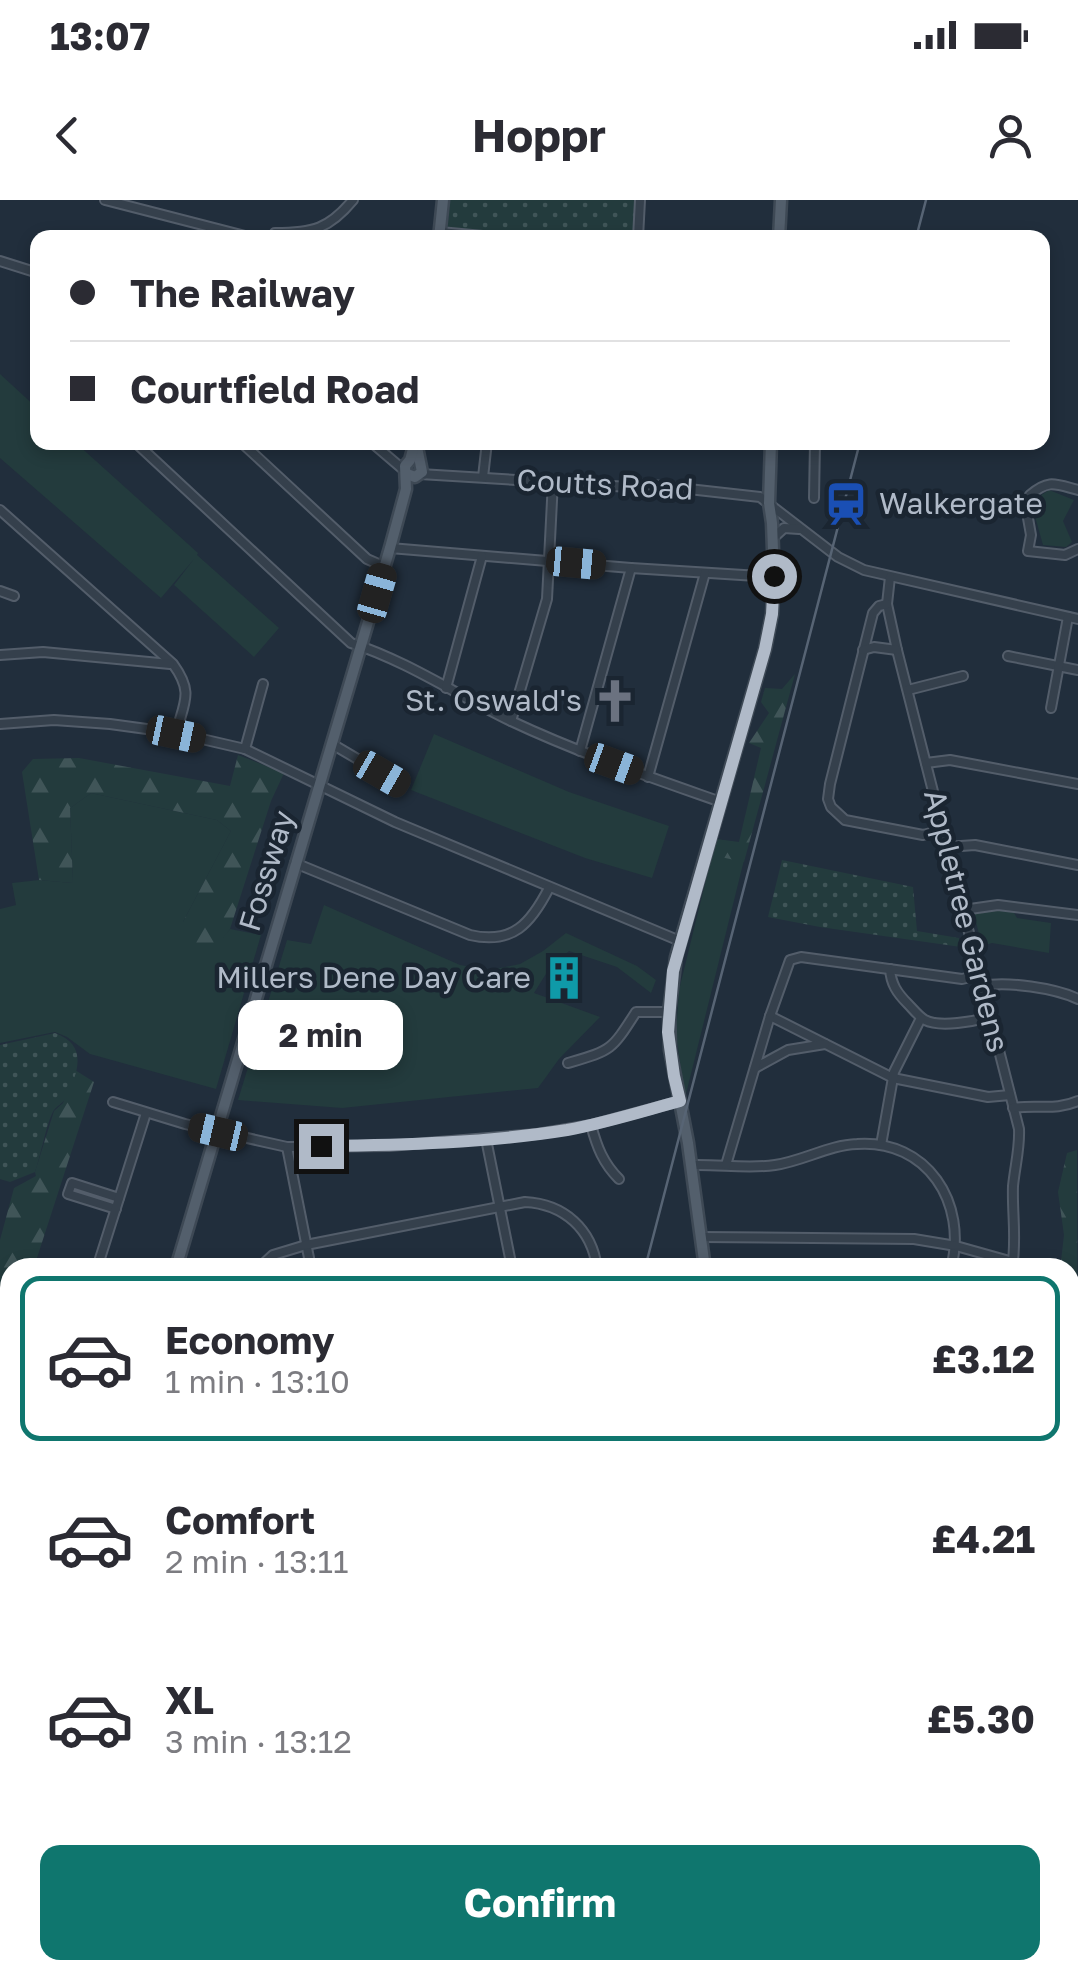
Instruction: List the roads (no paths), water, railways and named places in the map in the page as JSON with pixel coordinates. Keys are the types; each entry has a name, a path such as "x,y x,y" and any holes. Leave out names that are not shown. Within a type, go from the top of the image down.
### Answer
{"main road":[{"path":"440,230 443,200"},
{"path":"780,230 782,200"},
{"name":"Fossway","path":"179,1258 362,646 414,468 415,450"},
{"path":"704,1258 670,1050 668,1012 680,941 772,614 771,450"}],"street":[{"path":"104,200 222,230"},
{"path":"310,230 325,227 353,200"},
{"path":"638,230 640,200"},
{"path":"0,261 30,270"},
{"path":"144,450 351,643 380,652 580,751 721,802"},
{"path":"250,450 368,559 385,567"},
{"path":"381,450 414,468"},
{"path":"483,477 486,450"},
{"path":"814,498 815,450"},
{"name":"Coutts Road","path":"414,468 433,474 630,487 644,484 753,495 771,504"},
{"path":"511,720 547,599 553,481"},
{"path":"1078,490 1045,484 1029,496 1026,510 1031,535 1028,551 1065,554 1078,549"},
{"path":"771,504 843,560 870,572 1073,618 1051,708"},
{"path":"0,510 173,664 185,680 187,691 176,734"},
{"path":"772,539 784,528 803,530"},
{"path":"390,548 774,576"},
{"path":"446,688 482,556"},
{"path":"580,751 632,568"},
{"path":"648,776 705,572"},
{"name":"Appletree Gardens","path":"890,578 887,604 1020,1138 1014,1184 1014,1258"},
{"path":"0,591 14,596"},
{"path":"887,604 874,610 830,784 829,802 837,815 848,821 923,835 942,830"},
{"path":"863,650 898,650"},
{"path":"0,655 44,652 173,664"},
{"path":"1008,656 1078,670"},
{"path":"908,690 963,676"},
{"path":"244,750 263,684"},
{"path":"0,724 73,721 176,734 244,750 395,822 680,941"},
{"path":"332,744 400,784"},
{"path":"926,763 950,760 1078,784"},
{"path":"946,847 975,845 1078,866"},
{"path":"295,864 484,938 518,930 532,918 549,888"},
{"path":"963,910 998,905 1078,915"},
{"path":"726,1165 770,1016 792,958 801,956 962,979 980,975"},
{"path":"890,968 894,987 922,1018 937,1023 990,1017"},
{"path":"982,986 1004,984 1058,992 1078,1000"},
{"path":"568,1064 616,1044 636,1012 668,1012"},
{"path":"770,1016 893,1078 988,1097 1010,1094"},
{"path":"881,1145 898,1061 922,1018"},
{"path":"755,1068 788,1050 825,1044"},
{"path":"113,1102 286,1147 389,1146 486,1139 591,1125 680,1101"},
{"path":"1013,1108 1059,1108 1078,1101"},
{"path":"100,1258 146,1113"},
{"path":"591,1125 599,1152 618,1179"},
{"path":"486,1139 510,1258"},
{"path":"691,1165 772,1166 854,1144 896,1149 934,1176 947,1195 956,1232 954,1258"},
{"path":"286,1147 309,1258"},
{"path":"116,1209 68,1194 72,1183 119,1198"},
{"path":"270,1258 306,1245 500,1205 536,1203 565,1213 580,1226 596,1258"},
{"path":"701,1238 914,1239 994,1258"}],"tram line":[{"path":"918,230 926,200"},
{"path":"648,1258 858,450"}],"place":[{"name":"Walkergate","path":"846,504"},
{"name":"St. Oswald's","path":"615,701"},
{"name":"Millers Dene Day Care","path":"564,978"}]}
